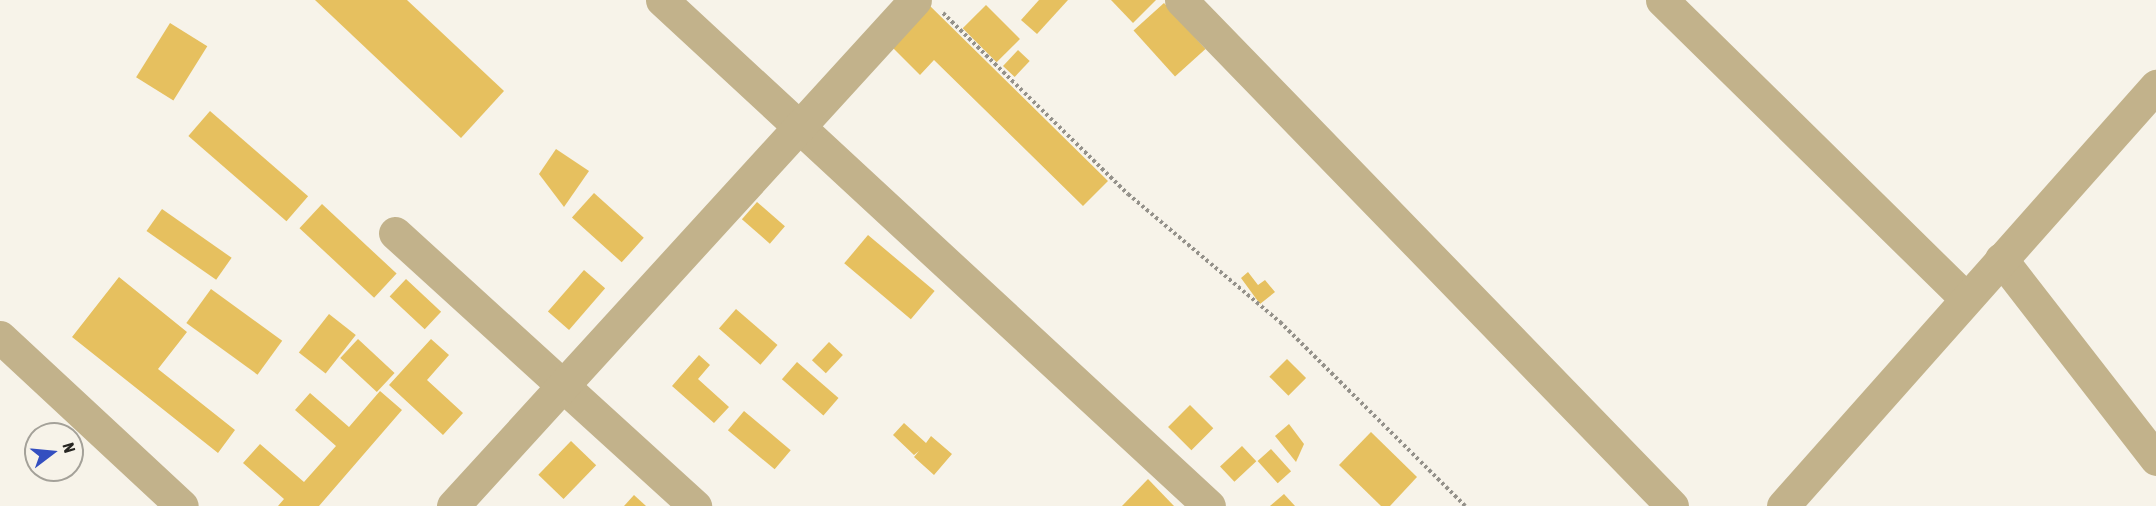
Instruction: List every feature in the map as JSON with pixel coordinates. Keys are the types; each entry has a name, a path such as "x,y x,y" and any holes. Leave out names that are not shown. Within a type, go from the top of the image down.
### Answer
{"street":[{"path":"662,0 1209,506"},
{"path":"1181,0 1672,506"},
{"path":"1662,0 1966,299"},
{"path":"453,506 799,128 926,4"},
{"path":"1783,506 2156,86"},
{"path":"395,233 695,506"},
{"path":"2001,259 2156,459"},
{"path":"0,337 182,506"}],"path":[{"path":"926,4 1128,194 1280,322 1465,506"}],"building":[{"path":"315,0 407,0 504,91 461,138"},
{"path":"1039,0 1068,0 1037,34 1021,20"},
{"path":"1111,0 1156,0 1133,23"},
{"path":"927,3 1108,181 1083,206 934,60 920,75 888,43"},
{"path":"1164,3 1205,49 1175,77 1134,30"},
{"path":"986,5 1020,39 997,62 963,28"},
{"path":"170,23 207,46 173,101 136,77"},
{"path":"1018,50 1030,61 1015,77 1003,66"},
{"path":"210,111 308,196 286,221 188,136"},
{"path":"556,149 589,171 564,207 539,174"},
{"path":"594,193 644,238 622,262 572,218"},
{"path":"757,202 785,226 770,244 742,219"},
{"path":"322,204 397,274 374,298 299,228"},
{"path":"162,209 232,258 216,280 147,231"},
{"path":"868,235 935,291 911,319 844,263"},
{"path":"584,270 605,288 569,330 548,312"},
{"path":"1248,272 1258,285 1265,280 1275,292 1260,304 1241,278"},
{"path":"119,277 187,332 158,369 235,430 218,453 72,337"},
{"path":"406,279 441,312 425,329 390,297"},
{"path":"211,289 282,341 258,375 186,323"},
{"path":"736,309 778,345 760,365 719,329"},
{"path":"329,314 356,335 326,374 299,353"},
{"path":"358,339 395,373 377,392 340,358"},
{"path":"431,339 449,355 427,380 463,413 443,435 389,385"},
{"path":"829,342 843,355 826,373 812,360"},
{"path":"699,355 710,365 698,379 729,407 714,423 672,386"},
{"path":"1287,359 1306,378 1288,396 1269,377"},
{"path":"797,362 839,398 823,415 782,379"},
{"path":"380,391 402,410 319,506 278,506 284,499 243,463 260,444 304,482 336,446 295,410 310,393 349,427"},
{"path":"1190,405 1213,428 1191,450 1168,427"},
{"path":"744,411 791,450 775,469 728,430"},
{"path":"904,423 926,443 931,436 952,454 934,475 914,457 919,451 914,455 893,435"},
{"path":"1289,424 1304,444 1296,462 1275,436"},
{"path":"1371,432 1417,477 1390,506 1381,506 1339,465"},
{"path":"571,441 596,465 564,499 538,475"},
{"path":"1242,446 1256,461 1234,482 1220,466"},
{"path":"1271,449 1291,471 1278,483 1258,461"},
{"path":"1148,479 1174,506 1122,506"},
{"path":"1284,494 1295,506 1270,506"},
{"path":"634,495 646,506 624,506"}]}
